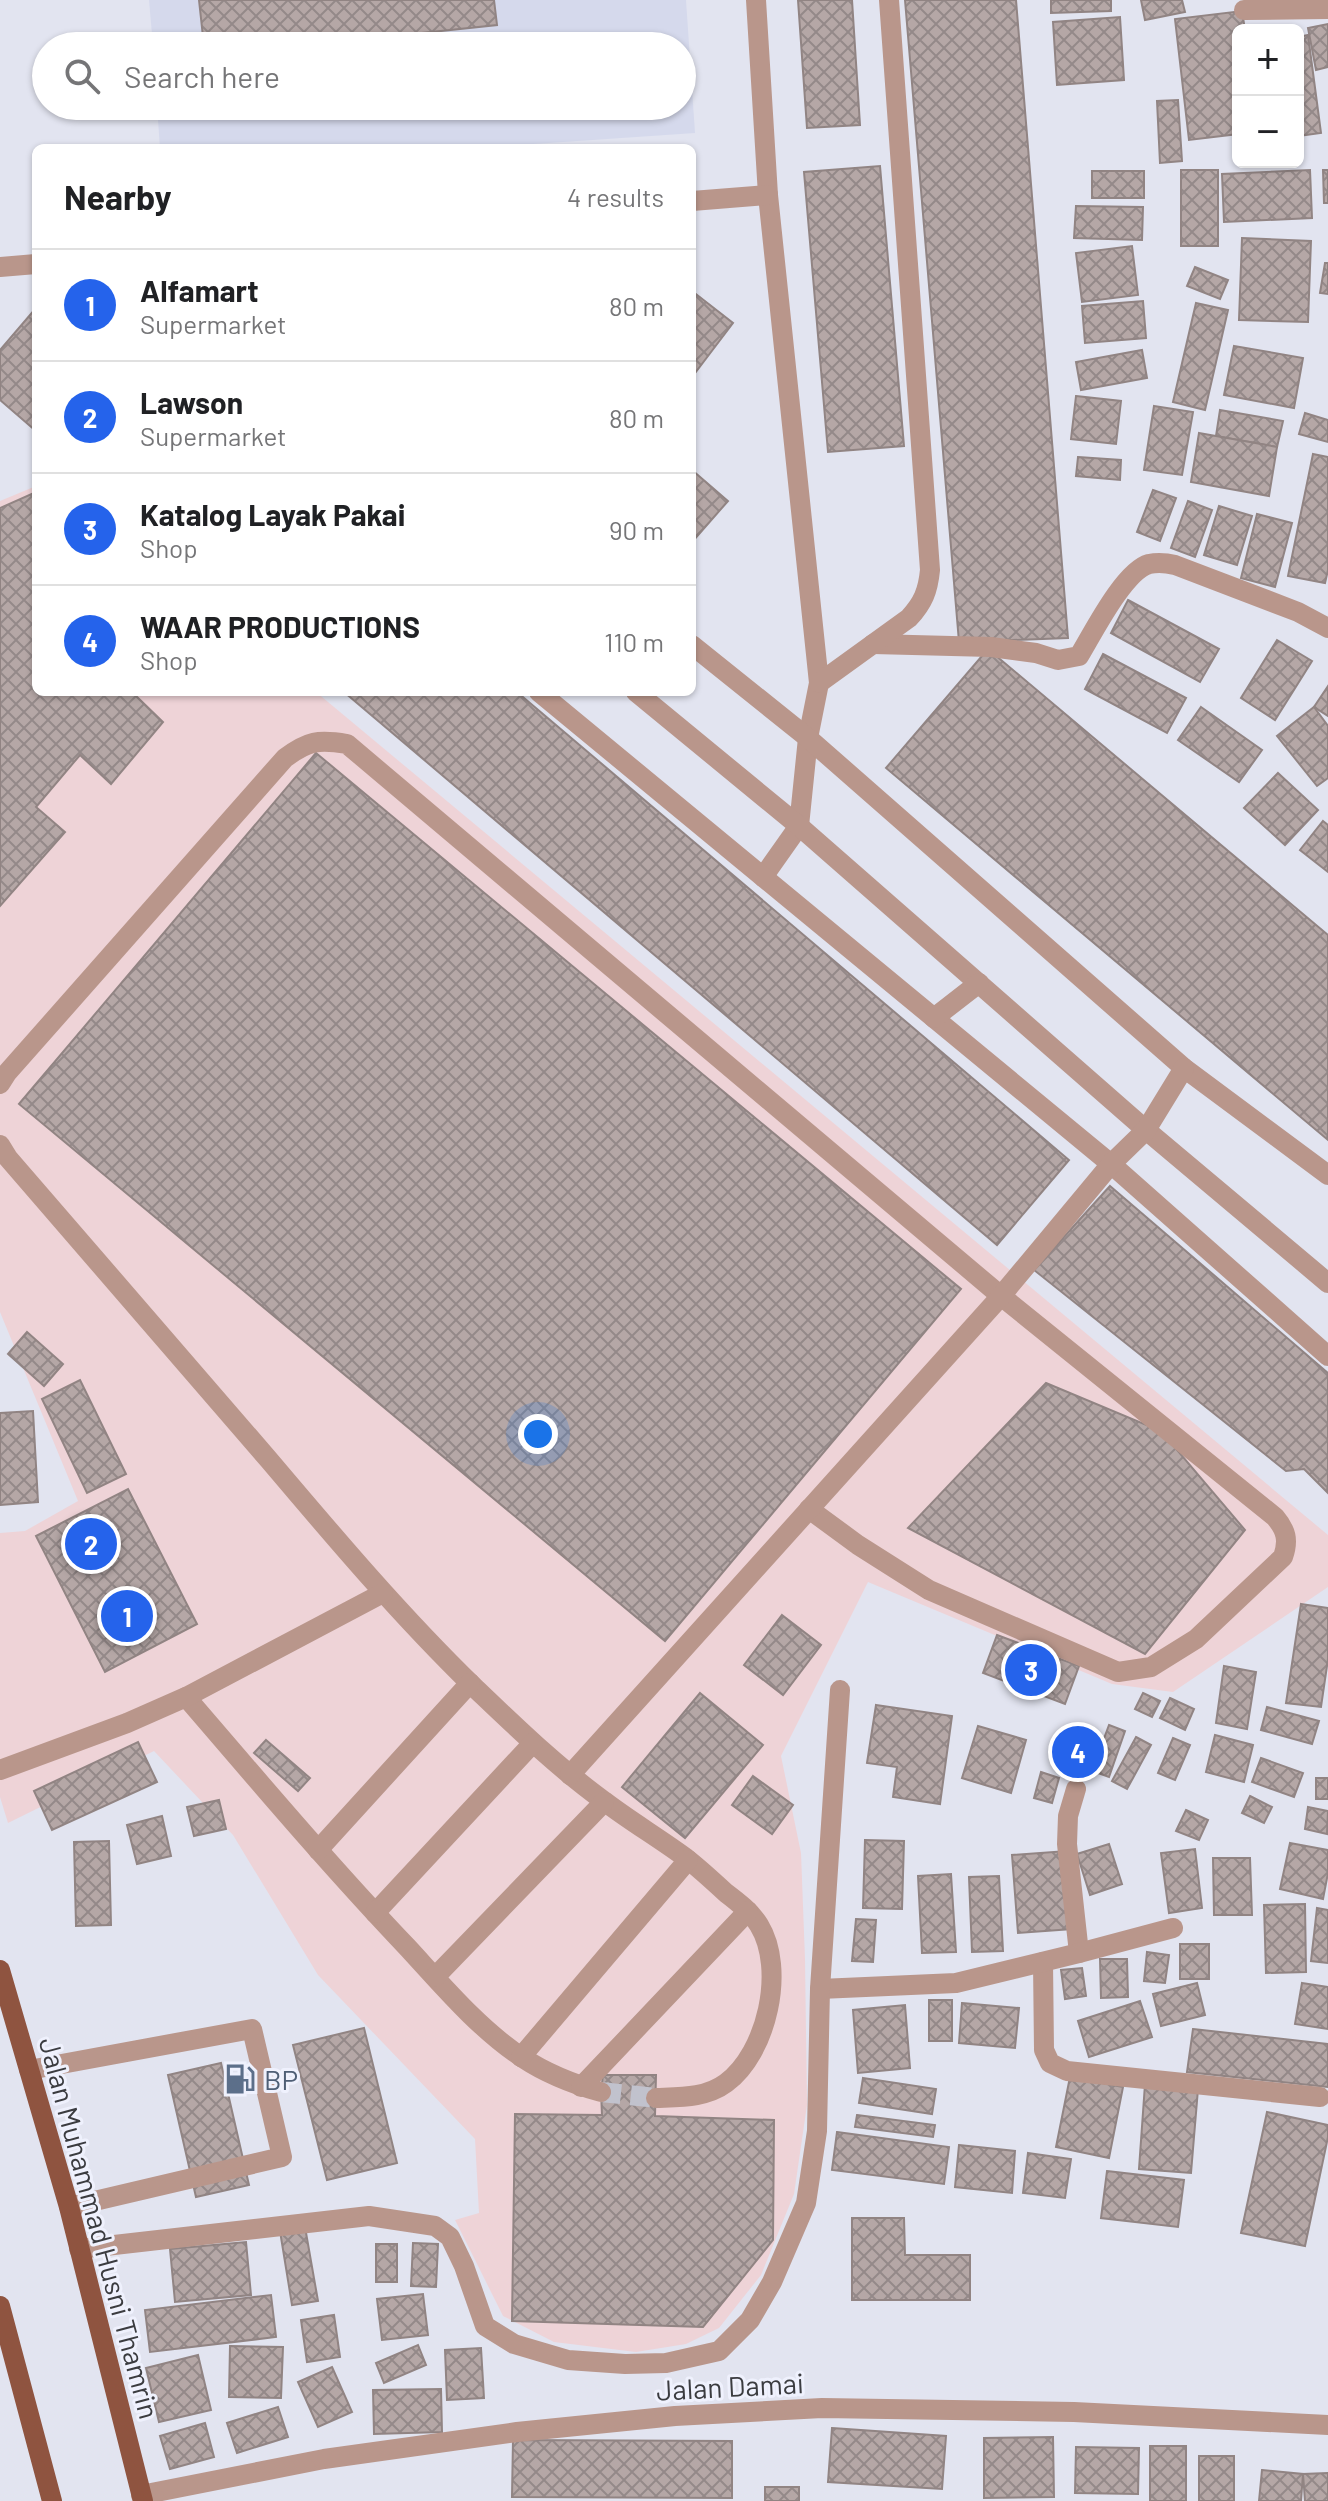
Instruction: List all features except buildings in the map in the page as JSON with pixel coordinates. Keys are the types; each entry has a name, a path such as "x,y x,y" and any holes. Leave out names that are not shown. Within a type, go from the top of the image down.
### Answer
{"main road":[{"name":"Jalan Muhammad Husni Thamrin","path":"0,1970 69,2207 142,2498"},
{"path":"0,2306 52,2501"}],"street":[{"path":"756,0 768,195 819,683 808,738 799,826 763,877"},
{"path":"819,683 909,618 920,607 928,590 930,570 889,0"},
{"path":"1244,10 1328,9"},
{"path":"696,201 768,195"},
{"path":"0,267 32,264"},
{"path":"873,644 991,647 1036,653 1058,660 1079,656 1136,570 1148,564 1162,563 1175,565 1298,612 1328,628"},
{"path":"696,648 808,738 1184,1068 1328,1175"},
{"path":"544,696 1111,1164 1328,1356"},
{"path":"641,696 799,826 1146,1130 1328,1283"},
{"path":"0,1084 285,758 303,745 323,740 347,744 1001,1296 1275,1517 1287,1536 1287,1546 1283,1557 1196,1639 1151,1667 1118,1672 929,1590 858,1545 809,1509"},
{"path":"934,1018 979,983"},
{"path":"570,1775 1001,1296 1111,1164 1146,1130 1184,1068"},
{"path":"0,1145 383,1593 470,1683 570,1775 688,1860 759,1924 772,1969 767,2014 753,2050 741,2069 725,2084 704,2094 656,2098"},
{"path":"0,1770 127,1723 186,1697 383,1593"},
{"path":"318,1850 470,1683"},
{"path":"79,2249 369,2216 409,2221 435,2226 450,2237 464,2266 485,2326 514,2344 568,2360 625,2364 666,2363 719,2351 750,2320 772,2282 806,2203 817,2131 820,1989 840,1690"},
{"path":"186,1697 318,1850 435,1977 483,2025 521,2057 548,2073 591,2089 748,1911"},
{"path":"375,1913 533,1743"},
{"path":"1076,1789 1068,1816 1067,1844 1079,1953"},
{"path":"435,1977 604,1802"},
{"path":"521,2057 688,1860"},
{"path":"820,1989 956,1983 1173,1928"},
{"path":"1043,1962 1044,2050 1050,2063 1067,2071 1320,2097"},
{"path":"29,2070 252,2029 282,2157 69,2207"},
{"name":"Jalan Damai","path":"142,2498 324,2459 517,2432 675,2416 822,2408 1074,2412 1328,2425"}],"shaded area":[{"path":"149,0 199,0 202,32 152,32"},
{"path":"494,0 686,0 688,32 430,32 496,25"},
{"path":"158,120 694,120 695,133 532,144 160,144"},
{"path":"32,488 32,696 321,696 1328,1535 1328,1587 1173,1692 1112,1684 868,1582 781,1756 801,1853 805,1959 807,2105 794,2194 761,2275 719,2328 686,2344 636,2352 554,2342 503,2316 455,2220 479,2213 475,2139 318,1975 233,1835 154,1751 8,1823 0,1797 0,1533 25,1531 78,1501 0,1312 0,501"}],"tunnel":[{"path":"601,2092 656,2098"}],"place":[{"name":"Lawson","path":"91,1544"},
{"name":"Alfamart","path":"127,1616"},
{"name":"Katalog Layak Pakai","path":"1031,1670"},
{"name":"WAAR PRODUCTIONS","path":"1078,1752"},
{"name":"BP","path":"240,2079"}]}
